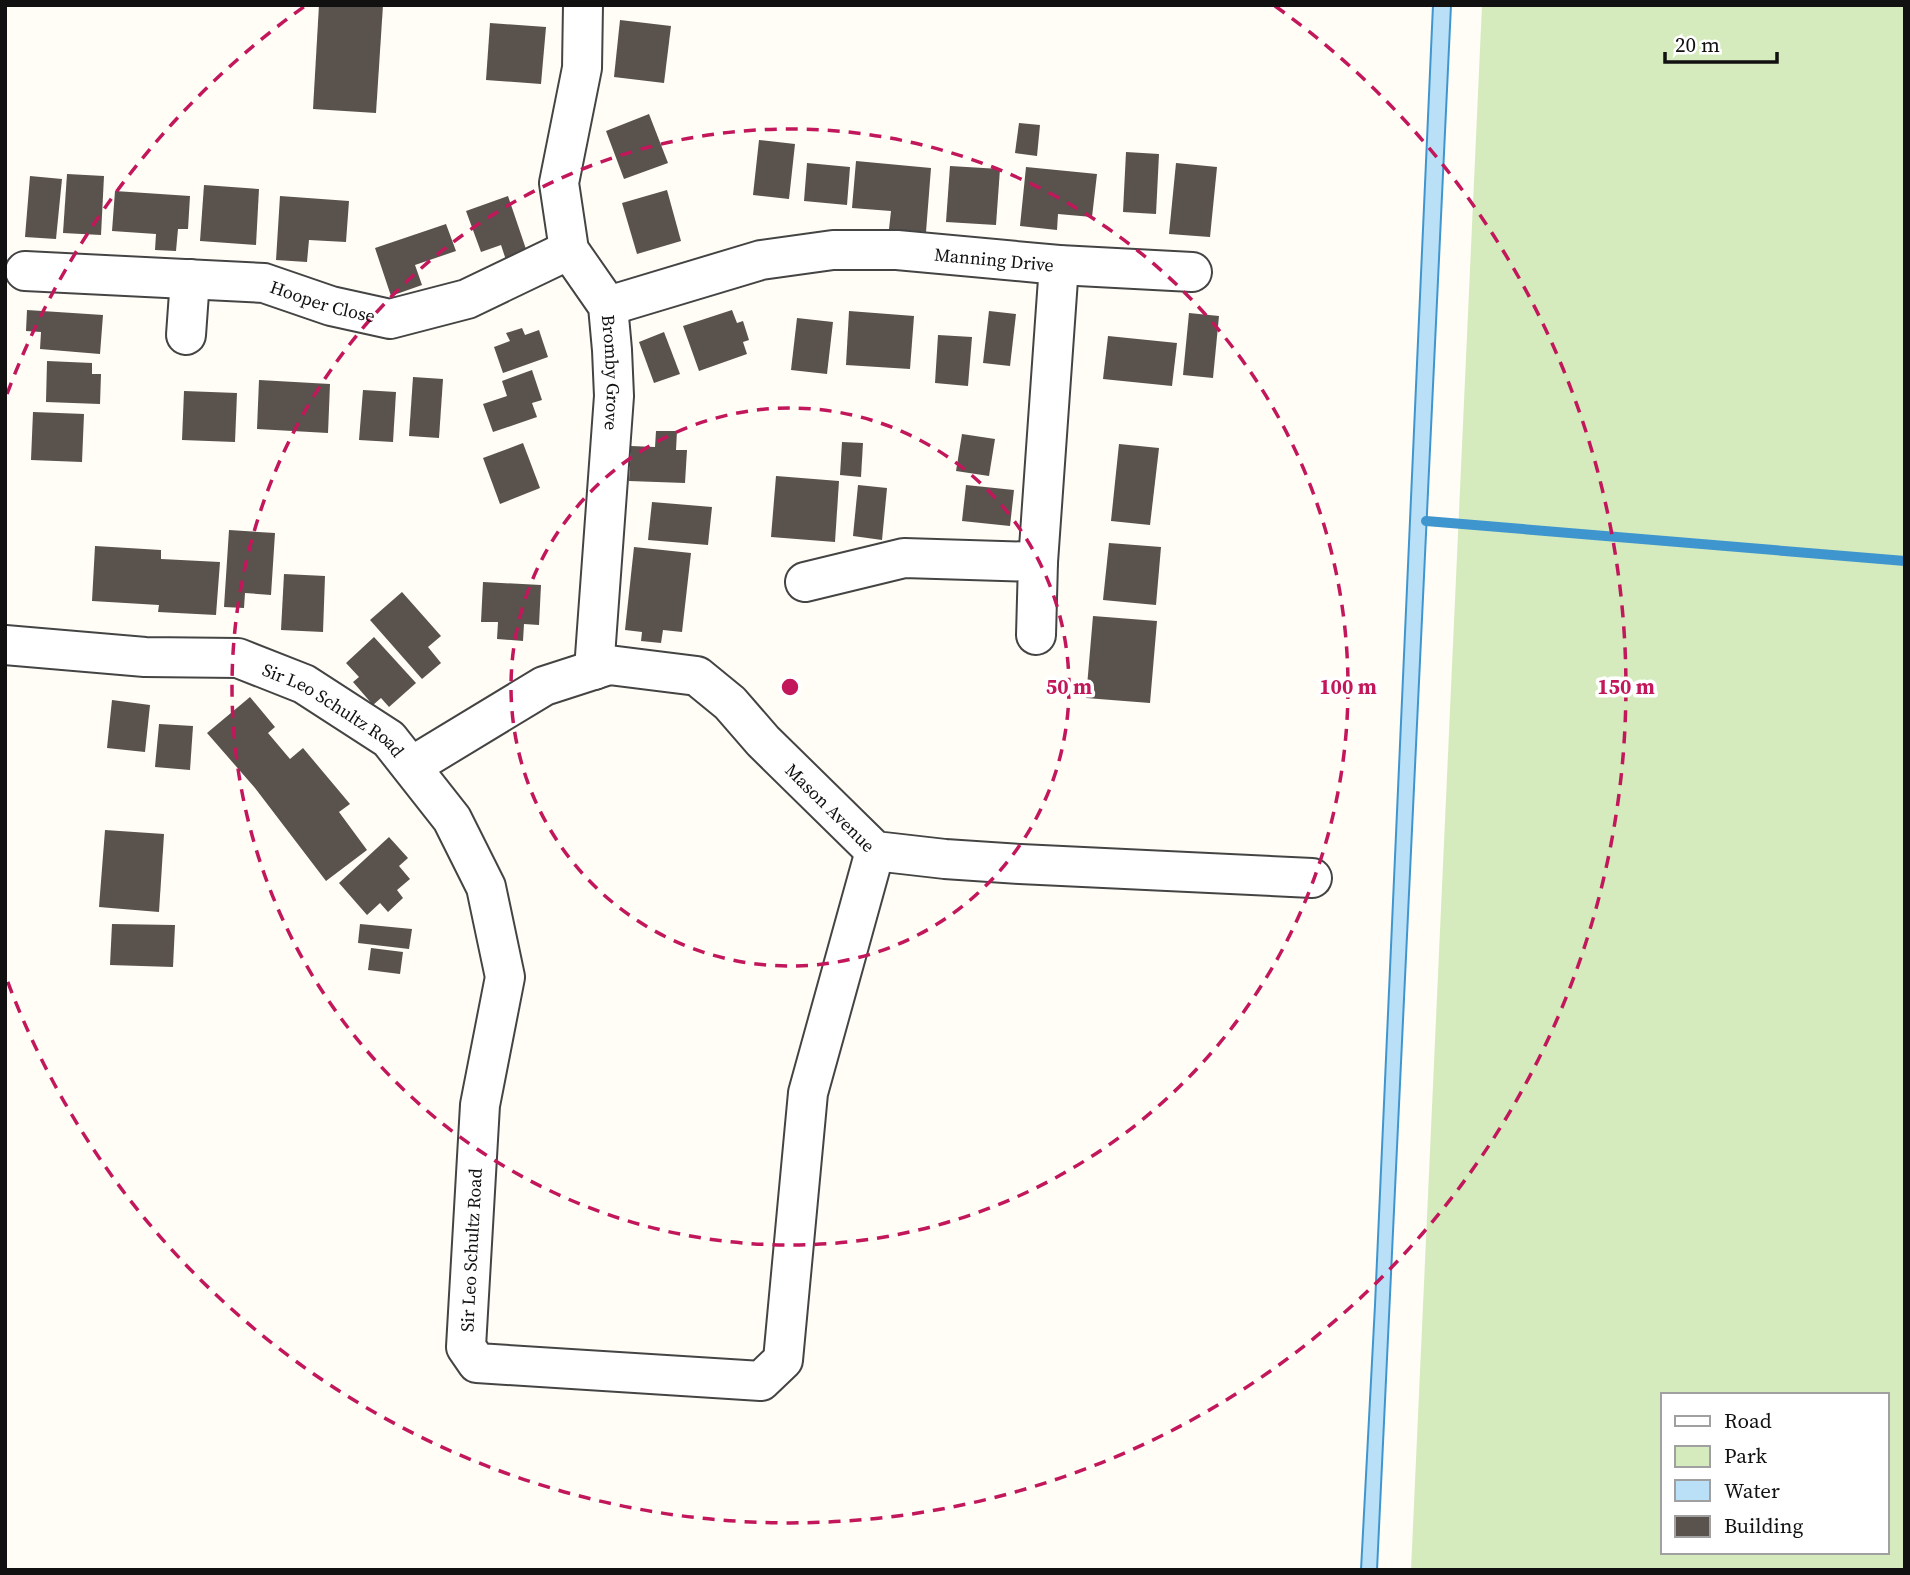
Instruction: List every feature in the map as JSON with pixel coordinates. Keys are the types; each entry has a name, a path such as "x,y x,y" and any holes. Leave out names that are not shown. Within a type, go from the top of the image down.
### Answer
{"street":[{"name":"Bromby Grove","path":"583,5 582,68 559,183 569,250 608,306 614,396 594,670"},
{"name":"Hooper Close","path":"26,271 264,283 331,306 390,319 467,299 569,250"},
{"name":"Manning Drive","path":"608,306 761,260 833,250 897,250 1059,265 1038,562 1036,635"},
{"path":"1059,265 1192,272"},
{"path":"186,335 190,279"},
{"path":"805,582 904,558 1038,562"},
{"name":"Sir Leo Schultz Road","path":"5,645 145,657 238,659 304,684 389,739 452,819 486,887 505,977 480,1105 466,1347 477,1363 761,1381 783,1360 808,1093 875,851"},
{"name":"Mason Avenue","path":"412,766 544,686 609,665 697,676 730,703 763,741 875,851 1020,864 1312,878"}],"green space":[{"path":"1482,5 1905,5 1905,1570 1411,1570"}],"water":[{"path":"1433,5 1451,5 1377,1570 1361,1570 1375,1305"}],"building":[{"path":"319,5 383,5 376,113 313,109"},
{"path":"620,20 671,26 664,83 614,77"},
{"path":"490,23 546,27 541,84 486,80"},
{"path":"649,114 668,163 624,179 606,131"},
{"path":"1019,123 1040,125 1037,156 1015,153"},
{"path":"759,140 795,144 789,199 753,195"},
{"path":"1126,152 1159,154 1156,214 1123,212"},
{"path":"856,161 931,168 926,232 889,229 891,211 852,208"},
{"path":"807,163 850,167 847,205 804,201"},
{"path":"1176,163 1217,167 1210,237 1169,234"},
{"path":"950,166 1000,169 996,225 946,222"},
{"path":"1026,167 1097,174 1092,217 1058,214 1057,230 1020,226"},
{"path":"67,174 104,176 101,235 63,233"},
{"path":"30,176 62,179 56,239 25,237"},
{"path":"204,185 259,189 256,245 200,241"},
{"path":"667,190 681,241 637,254 622,203"},
{"path":"115,191 190,196 188,229 178,229 176,251 155,250 156,234 112,231"},
{"path":"280,196 349,201 346,242 309,240 307,262 276,260"},
{"path":"508,196 527,252 506,260 501,245 481,252 466,211"},
{"path":"446,224 456,251 415,265 422,285 391,296 375,248"},
{"path":"27,310 103,315 100,354 40,349 41,332 26,331"},
{"path":"732,310 737,323 743,321 749,340 743,342 747,354 699,371 683,326"},
{"path":"849,311 914,316 910,369 846,365"},
{"path":"989,311 1016,314 1010,366 983,363"},
{"path":"1189,313 1219,316 1213,378 1183,375"},
{"path":"797,318 833,322 827,374 791,370"},
{"path":"522,328 525,335 539,330 548,357 503,373 494,347 510,341 506,333"},
{"path":"664,332 680,374 654,383 639,342"},
{"path":"938,335 972,337 968,386 935,383"},
{"path":"1108,336 1177,343 1172,386 1103,379"},
{"path":"47,361 92,363 92,374 101,374 100,404 46,402"},
{"path":"532,370 542,400 532,403 537,417 493,432 483,404 507,396 502,381"},
{"path":"413,377 443,379 439,438 409,436"},
{"path":"259,380 330,384 328,433 257,429"},
{"path":"363,390 396,392 393,442 359,440"},
{"path":"184,391 237,393 235,442 182,440"},
{"path":"33,412 84,414 82,462 31,460"},
{"path":"656,431 677,431 676,450 687,450 685,483 629,481 631,446 655,447"},
{"path":"962,434 995,439 989,476 956,471"},
{"path":"842,442 863,443 861,477 840,475"},
{"path":"523,443 540,488 500,504 483,458"},
{"path":"1119,444 1159,448 1150,525 1111,521"},
{"path":"776,476 839,481 835,542 771,537"},
{"path":"858,485 887,488 882,540 853,536"},
{"path":"966,485 1014,490 1010,526 962,521"},
{"path":"652,502 712,507 708,545 648,540"},
{"path":"229,530 275,533 271,595 245,593 244,608 224,607"},
{"path":"1109,543 1161,547 1156,605 1103,600"},
{"path":"95,546 161,550 161,559 220,562 216,615 158,612 159,605 92,601"},
{"path":"634,547 691,553 682,632 663,630 661,643 641,641 642,632 625,630"},
{"path":"284,574 325,576 323,632 281,630"},
{"path":"483,582 541,585 539,625 524,624 523,641 497,639 498,622 481,622"},
{"path":"402,592 441,636 428,647 441,663 422,679 370,620"},
{"path":"1093,616 1157,621 1150,703 1086,698"},
{"path":"374,637 416,683 389,707 381,698 373,705 353,682 359,677 346,663"},
{"path":"250,697 275,727 268,733 290,759 303,748 350,804 339,812 367,850 326,881 255,788 207,733"},
{"path":"112,700 150,705 145,752 107,748"},
{"path":"159,724 193,726 190,770 155,767"},
{"path":"105,830 164,834 159,912 99,907"},
{"path":"389,837 408,858 399,866 410,879 397,890 403,898 388,912 380,903 367,915 339,883"},
{"path":"112,924 175,925 173,967 110,965"},
{"path":"360,924 412,929 409,949 358,943"},
{"path":"371,948 403,952 400,974 368,970"}],"waterway":[{"path":"1426,521 1905,561"}]}
